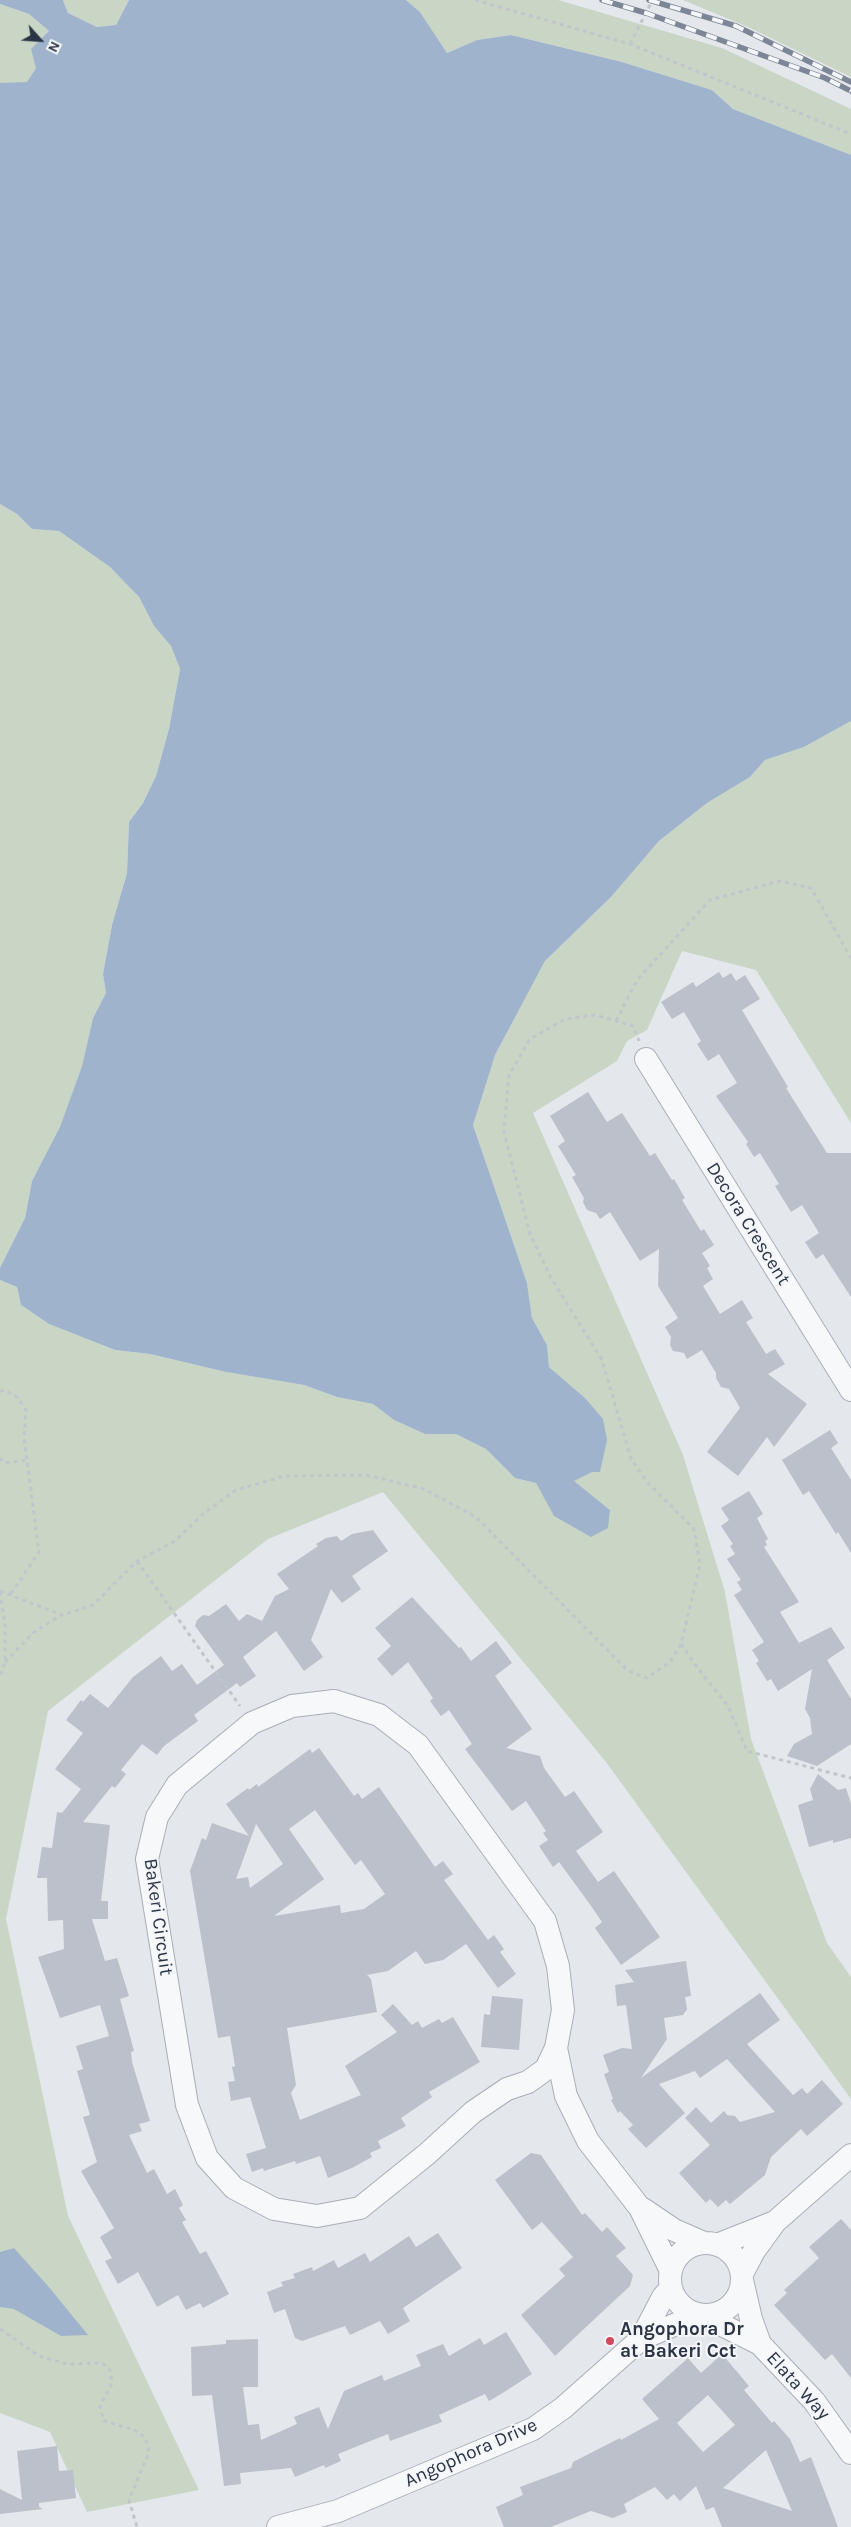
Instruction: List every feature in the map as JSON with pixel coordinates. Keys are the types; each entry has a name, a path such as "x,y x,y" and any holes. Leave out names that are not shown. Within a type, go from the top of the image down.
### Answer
{"street":[{"name":"Decora Crescent","path":"646,1059 851,1390"},
{"name":"Bakeri Circuit","path":"334,1701 379,1715 418,1745 545,1921 558,1966 563,2010 556,2048 546,2069 528,2082 506,2089 473,2112 427,2154 360,2208 317,2216 274,2208 234,2188 207,2158 187,2105 147,1859 158,1816 177,1785 252,1723 292,1706 334,1701"},
{"name":"Bakeri Circuit","path":"556,2048 566,2096 588,2141 640,2208 671,2279"},
{"path":"775,2222 682,2252 671,2279 676,2299 698,2314 721,2312 732,2305 740,2293 742,2277 754,2251 775,2222 851,2155"},
{"name":"Bakeri Circuit","path":"640,2208 674,2230 711,2244"},
{"path":"711,2244 730,2252 738,2262 742,2277"},
{"name":"Elata Way","path":"742,2277 751,2319 760,2344"},
{"name":"Angophora Drive","path":"642,2339 671,2279"},
{"name":"Angophora Drive","path":"278,2527 340,2519 533,2429 563,2408 642,2339 698,2314"},
{"name":"Elata Way","path":"698,2314 760,2344 814,2400 851,2453"}],"path":[{"path":"476,0 630,44 851,134"},
{"path":"630,44 652,1"},
{"path":"616,1021 637,980 710,900 780,881 811,888 851,958"},
{"path":"5,1662 33,1633 62,1615 93,1605 137,1561 175,1541 204,1513 236,1490 285,1476 366,1475 424,1489 476,1517 627,1670 647,1678 670,1662 681,1644 700,1565 694,1529 649,1484 631,1459 602,1360 551,1278 530,1234 504,1132 509,1075 530,1039 565,1019 595,1015 632,1026 646,1059"},
{"path":"0,1391 4,1390 17,1397 26,1410 24,1437 39,1552 10,1595"},
{"path":"0,1458 4,1463 27,1460"},
{"path":"137,1561 252,1723"},
{"path":"0,1677 5,1662 5,1624 0,1592 62,1615"},
{"path":"681,1644 728,1706 747,1751 851,1778"},
{"path":"0,2330 39,2356 67,2364 102,2363 110,2370 112,2384 100,2407 104,2421 134,2430 145,2437 149,2452 129,2500 136,2527"}],"green space":[{"path":"63,0 129,0 116,25 97,27 68,13"},
{"path":"406,0 558,0 722,48 851,109 851,155 733,109 712,90 622,62 511,35 477,40 447,53 420,12"},
{"path":"683,0 851,0 851,77 748,27"},
{"path":"0,4 29,14 49,31 36,68 27,83 0,83"},
{"path":"0,504 17,514 32,529 59,531 110,567 139,597 154,626 171,646 180,669 169,729 156,776 143,803 129,822 127,873 112,925 103,974 106,993 93,1018 82,1066 60,1128 32,1181 25,1218 0,1268"},
{"path":"851,721 851,1123 756,970 682,951 647,1030 627,1041 617,1061 533,1113 683,1455 725,1592 751,1739 827,1943 851,1977 851,2099 606,1762 383,1492 268,1539 48,1711 6,1919 68,2216 199,2490 87,2512 50,2432 0,2413 0,1280 17,1287 21,1305 49,1324 115,1350 150,1354 226,1372 304,1385 337,1397 373,1404 394,1420 425,1434 456,1434 486,1449 515,1478 536,1483 555,1516 610,1510 573,1481 592,1472 585,1398 549,1367 547,1345 532,1318 527,1283 473,1125 483,1089 495,1055 545,961 611,897 659,841 707,803 750,777 765,760 804,747"}],"water":[{"path":"0,0 63,0 68,13 97,27 116,25 129,0 406,0 420,12 447,53 477,40 511,35 622,62 712,90 733,109 851,155 851,721 804,747 765,760 750,777 707,803 659,841 611,897 545,961 495,1055 473,1125 527,1283 532,1318 547,1345 549,1367 585,1398 603,1419 607,1440 600,1472 592,1472 574,1481 610,1510 608,1528 591,1537 554,1516 536,1483 515,1478 486,1449 456,1434 425,1434 394,1420 373,1404 337,1397 304,1385 226,1372 150,1354 115,1350 49,1324 21,1305 17,1287 0,1280 0,1268 25,1218 32,1181 60,1127 82,1066 93,1018 106,993 103,974 112,925 127,873 129,822 143,803 156,776 169,729 180,669 171,646 154,626 139,597 110,567 59,531 32,529 17,514 0,504 0,83 27,82 36,68 31,49 49,31 29,14 0,4"},
{"path":"14,2248 88,2335 61,2336 14,2309 0,2307 0,2252"}],"building":[{"path":"719,972 723,978 731,973 736,981 745,975 760,999 742,1010 788,1087 786,1088 827,1153 851,1153 851,1297 823,1254 816,1259 805,1242 819,1233 802,1205 791,1212 775,1186 779,1184 760,1153 754,1157 746,1144 748,1142 716,1096 737,1083 719,1054 708,1061 697,1044 701,1041 684,1012 672,1019 661,1002 693,982 696,987"},
{"path":"588,1092 607,1122 622,1113 650,1156 655,1153 672,1180 674,1179 685,1198 682,1200 701,1231 704,1229 714,1245 702,1253 710,1266 707,1268 713,1279 703,1286 720,1314 742,1300 753,1318 746,1322 766,1354 775,1349 785,1364 768,1374 807,1404 774,1447 767,1437 738,1476 707,1452 740,1408 729,1389 721,1387 716,1378 716,1373 702,1350 687,1359 684,1353 673,1351 670,1345 671,1337 665,1327 678,1318 658,1286 659,1249 640,1261 610,1212 600,1219 596,1213 587,1210 583,1202 584,1198 572,1177 576,1175 558,1146 565,1141 550,1116"},
{"path":"830,1430 838,1443 831,1448 851,1480 851,1553 838,1532 836,1534 809,1491 803,1495 782,1460"},
{"path":"749,1491 763,1514 757,1518 768,1539 765,1541 767,1545 764,1547 799,1602 780,1612 799,1643 831,1627 845,1648 827,1660 851,1699 851,1744 817,1766 787,1756 794,1744 812,1734 810,1718 805,1709 812,1669 778,1691 771,1679 767,1681 756,1663 759,1661 752,1650 764,1642 734,1595 742,1590 737,1582 741,1580 727,1559 735,1554 730,1546 733,1544 721,1526 729,1520 721,1508"},
{"path":"373,1530 388,1551 352,1576 361,1589 342,1603 331,1589 311,1640 323,1657 304,1671 276,1631 243,1657 256,1676 240,1687 237,1683 194,1715 198,1721 164,1746 157,1755 142,1744 121,1770 126,1774 115,1788 112,1786 83,1822 110,1825 101,1901 108,1901 108,1919 92,1919 105,1961 117,1958 129,1996 120,1999 134,2051 131,2052 132,2062 150,2121 139,2124 142,2131 129,2135 147,2173 154,2169 167,2194 175,2189 183,2205 179,2208 186,2220 182,2222 200,2254 206,2251 229,2294 203,2308 200,2303 186,2310 178,2295 157,2307 138,2272 118,2284 105,2261 112,2258 100,2237 114,2228 81,2171 97,2162 83,2117 90,2115 77,2071 83,2069 76,2046 109,2036 100,2005 60,2018 38,1957 64,1949 63,1920 48,1921 47,1878 37,1878 42,1847 52,1848 57,1812 62,1813 81,1789 55,1769 83,1733 66,1720 81,1700 83,1702 90,1694 108,1708 133,1677 161,1656 172,1671 182,1664 197,1685 224,1665 195,1626 197,1620 203,1615 209,1616 226,1604 239,1621 247,1614 262,1621 275,1596 289,1589 277,1574 318,1546 316,1544 326,1538 337,1536 341,1541 352,1534"},
{"path":"412,1597 459,1648 461,1647 471,1661 496,1641 512,1663 495,1676 532,1729 506,1748 540,1756 544,1768 565,1797 574,1791 603,1832 576,1851 598,1882 614,1871 660,1937 621,1965 595,1928 602,1922 589,1903 559,1862 553,1867 539,1846 548,1840 543,1833 546,1831 526,1801 512,1811 465,1749 472,1744 449,1710 441,1716 430,1701 433,1698 408,1662 392,1676 377,1659 391,1646 375,1628"},
{"path":"319,1748 354,1796 358,1793 362,1799 379,1787 435,1867 443,1861 453,1874 444,1880 488,1940 494,1935 504,1949 500,1952 516,1974 498,1988 466,1944 443,1960 425,1964 416,1951 388,1971 367,1975 371,1979 377,2012 287,2028 296,2085 291,2093 300,2120 361,2095 345,2066 397,2032 381,2015 393,2004 412,2025 418,2021 422,2028 439,2019 442,2023 453,2017 480,2062 429,2092 432,2097 401,2118 406,2126 378,2141 381,2148 370,2153 372,2157 328,2178 320,2156 296,2164 295,2161 264,2171 263,2168 252,2172 246,2154 266,2148 250,2097 231,2101 228,2082 235,2081 232,2067 235,2066 230,2036 218,2038 190,1871 202,1838 206,1840 212,1823 249,1836 226,1804 248,1788 249,1790 257,1784 258,1787 310,1749 312,1753","holes":["315,1810 355,1865 361,1860 385,1894 364,1909 341,1913 340,1905 274,1916 324,1879 289,1829","256,1824 283,1864 250,1888 248,1877 236,1879"]},
{"path":"818,1774 838,1790 846,1788 851,1804 851,1838 833,1843 833,1840 809,1847 798,1805 813,1800 810,1789"},
{"path":"686,1961 691,1996 685,1997 687,2009 683,2015 664,2018 667,2039 641,2078 760,1993 780,2020 747,2044 793,2095 802,2088 807,2094 822,2080 843,2104 807,2136 801,2129 771,2157 765,2175 730,2204 726,2200 718,2207 710,2199 706,2203 679,2173 710,2145 685,2118 696,2107 711,2123 724,2111 727,2115 735,2116 740,2122 775,2112 727,2059 700,2078 695,2071 659,2084 685,2113 646,2148 628,2129 633,2125 620,2111 618,2113 611,2100 613,2099 604,2074 609,2072 603,2055 622,2048 632,2049 626,2005 617,2006 615,1985 634,1982 625,1970"},
{"path":"492,1996 523,1999 519,2050 481,2047 484,2014 490,2015"},
{"path":"531,2153 541,2155 582,2215 585,2213 602,2232 607,2227 626,2248 616,2256 633,2275 630,2286 555,2356 521,2315 565,2276 559,2269 573,2257 542,2222 532,2230 495,2180"},
{"path":"841,2219 851,2230 851,2378 832,2354 825,2360 774,2305 787,2293 784,2290 819,2258 809,2247"},
{"path":"438,2233 462,2268 403,2308 410,2321 388,2334 380,2321 350,2335 345,2326 302,2341 295,2338 285,2309 274,2313 267,2292 283,2286 281,2282 295,2278 293,2274 312,2267 313,2271 334,2260 338,2268 365,2253 370,2262 409,2236 416,2247"},
{"path":"506,2332 532,2374 489,2401 485,2394 439,2415 442,2422 390,2441 388,2434 338,2454 341,2461 325,2468 324,2465 295,2477 291,2468 240,2473 241,2484 224,2486 212,2395 192,2396 191,2347 226,2344 226,2340 258,2339 258,2387 243,2387 248,2425 259,2424 261,2440 297,2424 294,2417 319,2407 328,2429 344,2391 382,2375 384,2381 421,2366 416,2355 443,2344 449,2356 480,2338 484,2345"},
{"path":"722,2354 749,2386 744,2390 772,2423 774,2421 790,2439 800,2462 811,2457 838,2527 722,2527 714,2507 706,2510 696,2486 680,2501 674,2494 667,2500 655,2487 624,2504 627,2512 613,2518 591,2511 551,2527 504,2527 496,2507 523,2495 520,2487 571,2468 573,2462 620,2438 621,2440 659,2419 642,2399 688,2358 701,2373","holes":["708,2395 735,2425 703,2452 677,2423","766,2450 792,2511 723,2488"]},
{"path":"57,2446 59,2471 73,2470 76,2498 39,2503 39,2507 43,2509 0,2514 0,2489 22,2500 17,2451"}],"railway":[{"path":"602,0 646,13 825,78 851,91"},
{"path":"649,0 736,26 851,82"}],"place":[{"name":"Angophora Dr at Bakeri Cct","path":"610,2341"}]}
